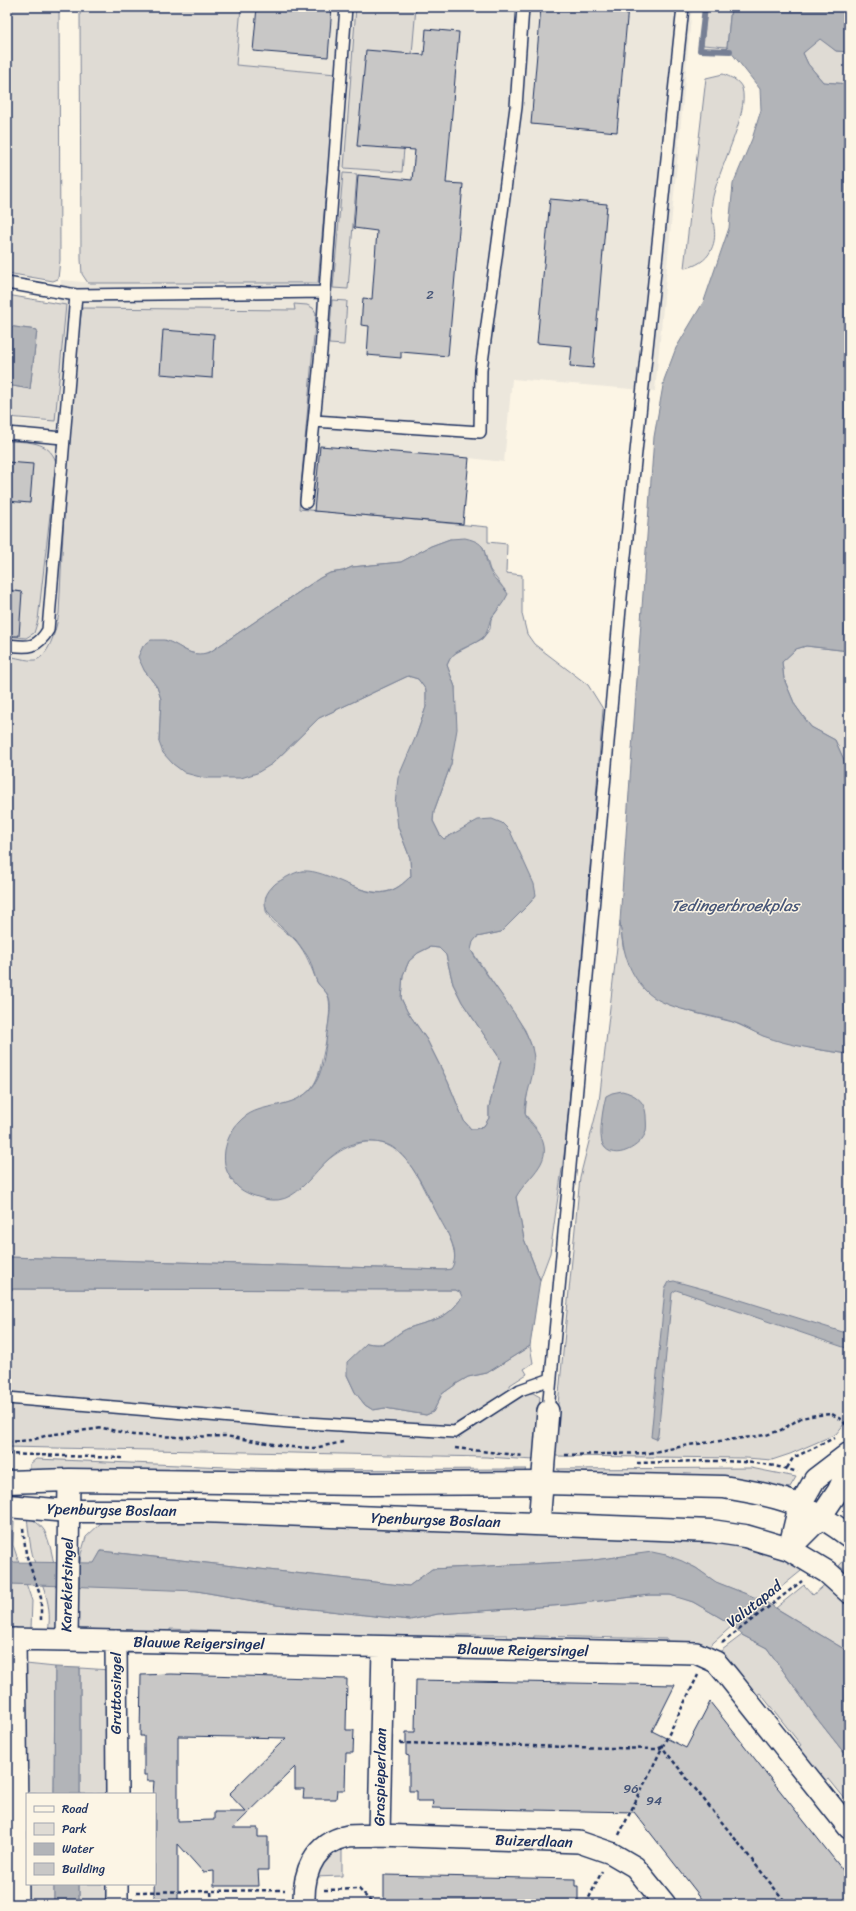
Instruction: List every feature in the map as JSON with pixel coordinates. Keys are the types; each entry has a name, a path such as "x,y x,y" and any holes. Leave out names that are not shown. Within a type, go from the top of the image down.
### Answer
{"main road":[{"name":"Ypenburgse Boslaan","path":"7,1482 69,1480 370,1484 542,1483 724,1487 752,1492 790,1502 849,1536"},
{"name":"Ypenburgse Boslaan","path":"7,1506 68,1511 202,1511 711,1531 745,1536 789,1549 827,1572 849,1592"}],"street":[{"path":"539,1524 548,1411"},
{"path":"789,1549 799,1507 815,1479 849,1453"},
{"path":"789,1549 820,1518 838,1491 849,1468"},
{"name":"Karekietsingel","path":"18,1904 11,1639 67,1640 69,1480"},
{"name":"Gruttosingel","path":"67,1640 116,1641 116,1793"},
{"name":"Blauwe Reigersingel","path":"116,1641 696,1653 713,1651 716,1662 849,1828"},
{"name":"Graspieperlaan","path":"304,1897 308,1867 317,1853 331,1843 347,1836 379,1835 383,1647"},
{"name":"Buizerdlaan","path":"379,1835 579,1842 611,1853 635,1868 665,1904"}],"lane":[{"path":"306,502 321,351 324,292 346,7"},
{"path":"314,421 480,432 481,370 516,107 523,7"},
{"path":"548,1411 623,575 683,7"},
{"path":"7,283 76,295 324,292"},
{"path":"7,645 33,646 42,640 48,630 76,295"},
{"path":"7,433 63,438"},
{"path":"7,1398 290,1422 455,1432 520,1390 551,1379"}],"path":[{"path":"561,1455 649,1453 689,1445 766,1435 781,1430 801,1418 817,1415 832,1414 842,1420 849,1427 846,1431"},
{"path":"7,1442 32,1440 48,1435 103,1428 133,1435 179,1437 225,1436 291,1447 314,1448 350,1441"},
{"path":"787,1468 793,1458 836,1437"},
{"path":"451,1448 527,1456"},
{"path":"22,1529 26,1554 41,1598"},
{"name":"Valutapad","path":"713,1651 803,1580"},
{"path":"586,1904 662,1747 713,1651"},
{"path":"381,1742 657,1749 662,1747"},
{"path":"662,1747 787,1904"},
{"path":"117,1893 212,1892 304,1897 359,1889 373,1904"},
{"path":"212,1892 212,1904"}],"shaded area":[{"path":"89,7 692,7 655,391 512,379 504,462 469,458 462,535 57,662 7,657 7,419 47,422 61,280 94,283"}],"green space":[{"path":"7,7 59,7 60,260 58,279 53,281 7,273"},
{"path":"80,7 241,7 236,65 336,74 318,283 88,283 82,274 81,259"},
{"path":"356,7 416,7 402,172 344,168"},
{"path":"707,7 731,7 727,47 703,45"},
{"path":"820,38 836,51 849,52 849,84 823,82 808,64 803,53"},
{"path":"723,74 737,81 741,85 743,99 741,113 712,202 711,208 715,237 714,243 709,254 704,260 696,265 684,268 706,78"},
{"path":"343,173 357,174 348,289 333,288"},
{"path":"7,295 66,305 55,421 7,417 7,385 30,389 37,330 7,326"},
{"path":"332,300 347,301 344,345 329,344"},
{"path":"294,304 307,305 313,308 316,313 299,509 488,527 488,542 507,544 506,573 522,575 522,614 527,634 534,644 588,685 603,709 565,1148 550,1253 540,1280 524,1239 516,1197 521,1188 536,1128 525,1114 532,1047 525,1030 471,950 472,942 477,937 501,932 536,895 452,835 444,839 440,835 433,821 434,811 451,764 455,687 447,665 452,655 482,639 490,629 491,619 497,611 502,586 490,570 483,547 450,539 431,546 401,562 352,567 343,571 330,573 320,578 210,652 200,655 189,652 165,640 144,670 157,687 161,699 159,742 272,764 319,718 408,676 418,679 426,690 426,707 416,736 398,827 410,858 411,876 396,888 385,892 377,892 357,888 302,871 266,896 266,911 268,916 275,924 296,941 303,951 317,982 328,996 330,1009 327,1037 320,1070 313,1086 301,1097 284,1104 274,1106 317,1170 338,1153 361,1143 373,1142 384,1144 395,1150 406,1160 419,1179 452,1243 455,1262 452,1269 7,1257 7,656 32,660 40,658 49,647 58,618 70,393 82,308 295,310"},
{"path":"7,441 29,442 42,446 53,455 56,462 38,620 34,633 26,638 7,636"},
{"path":"806,646 849,651 849,771 835,740 811,727 795,705 784,679 782,662 796,649"},
{"path":"620,921 623,947 647,992 668,1004 695,1013 733,1022 764,1036 814,1049 849,1054 849,1190 846,1196 849,1203 849,1418 836,1434 790,1454 772,1460 746,1458 553,1456 580,1177 599,1102"},
{"path":"430,947 439,948 446,955 453,984 462,1002 501,1060 489,1107 489,1118 484,1126 476,1129 471,1129 464,1121 448,1082 427,1040 407,1011 401,998 403,975 409,961 418,953"},
{"path":"7,1289 455,1290 461,1292 462,1297 445,1315 433,1321 402,1331 386,1343 367,1343 347,1375 355,1392 365,1405 373,1410 385,1408 426,1415 433,1412 442,1394 456,1384 468,1377 487,1373 530,1346 533,1363 524,1369 527,1374 510,1385 511,1393 533,1393 540,1397 534,1460 486,1457 7,1447"},
{"path":"36,1459 297,1470 527,1469 518,1477 30,1476 30,1464"},
{"path":"751,1468 796,1477 790,1487 776,1491 569,1477 557,1469"},
{"path":"159,1515 750,1542 806,1567 764,1601 715,1582 696,1568 666,1555 640,1554 587,1561 432,1569 409,1586 101,1551 94,1564 89,1563 197,1591 276,1605 410,1620 438,1614 566,1605 649,1595 670,1595 693,1602 733,1625 705,1650 668,1646 667,1639 534,1636 533,1645 507,1644 507,1635 440,1635 439,1642 239,1638 238,1632 170,1629 170,1638 83,1634 79,1629 75,1613 81,1554 86,1537 102,1522"},
{"path":"27,1516 44,1530 54,1564 59,1625 50,1635 48,1633 49,1609 30,1544"},
{"path":"7,1522 14,1522 13,1545 32,1601 31,1629 7,1630 7,1587 10,1584 12,1562 7,1555"},
{"path":"848,1556 849,1557 849,1573 839,1566"},
{"path":"829,1581 849,1602 849,1652 776,1608 804,1585 813,1595"},
{"path":"742,1635 767,1648 815,1716 849,1759 849,1804 829,1779 823,1784 796,1749 801,1745 760,1693 754,1697 718,1653"},
{"path":"26,1664 55,1667 54,1793 26,1793 26,1885 54,1885 54,1904 25,1904"},
{"path":"80,1668 110,1670 110,1793 80,1793"},
{"path":"342,1848 342,1876 314,1877 324,1856"},
{"path":"79,1885 111,1885 111,1904 79,1904"}],"water":[{"name":"Tedingerbroekplas","path":"731,7 849,7 849,52 836,51 820,39 803,53 808,64 823,82 849,84 849,651 806,646 796,649 782,662 784,679 795,705 811,727 835,740 849,771 849,1054 805,1047 773,1039 737,1023 674,1007 663,1002 653,997 639,982 626,958 622,941 620,921 654,437 664,380 676,348 704,301 729,228 733,184 752,139 761,110 760,89 727,47"},
{"path":"7,326 37,330 30,389 7,385"},
{"path":"465,538 479,543 484,550 487,564 492,574 508,594 492,617 484,636 453,655 447,665 455,687 457,729 451,764 434,811 433,821 440,835 444,839 478,820 492,819 502,823 510,831 534,884 536,895 530,903 501,932 477,937 473,942 471,950 527,1035 532,1049 534,1067 526,1099 525,1114 538,1132 543,1142 544,1151 543,1159 539,1167 516,1197 524,1239 540,1280 530,1346 487,1373 468,1377 456,1384 442,1394 433,1412 426,1415 385,1408 373,1410 365,1405 355,1392 347,1375 347,1362 367,1343 386,1343 409,1328 433,1321 445,1315 462,1297 460,1292 455,1290 7,1289 7,1257 451,1269 455,1257 447,1232 409,1163 402,1155 390,1146 375,1142 357,1143 342,1149 329,1159 297,1192 285,1198 271,1200 252,1195 238,1187 228,1173 224,1160 228,1139 238,1123 254,1111 292,1101 301,1097 310,1090 321,1071 324,1056 330,1009 328,995 317,982 310,960 296,940 277,923 266,910 265,902 267,894 276,883 301,871 323,874 366,891 377,893 393,890 411,876 410,858 398,827 395,804 398,778 416,736 426,707 426,690 418,679 408,676 319,718 272,764 257,773 241,778 204,778 185,773 173,764 163,753 159,742 161,699 157,687 144,670 138,657 143,646 151,640 164,640 171,642 191,653 202,654 210,652 320,578 330,573 343,571 352,567 401,562 431,546 450,539","holes":["430,947 439,948 446,955 453,984 462,1002 501,1060 489,1107 489,1118 484,1126 476,1129 471,1129 464,1121 448,1082 427,1040 407,1011 401,998 403,975 409,961 418,953"]},
{"path":"622,1091 635,1096 644,1106 646,1115 646,1131 644,1137 634,1147 614,1153 603,1145 601,1135 602,1114 606,1096"},
{"path":"674,1281 718,1293 849,1334 849,1349 676,1290 672,1293 658,1435 656,1439 651,1437 665,1289 669,1282"},
{"path":"101,1551 409,1586 432,1569 587,1561 652,1552 666,1555 696,1568 716,1582 764,1601 849,1652 849,1759 815,1716 767,1648 742,1635 733,1625 693,1602 670,1595 649,1595 566,1605 438,1614 410,1620 276,1605 197,1591 10,1584 7,1587 7,1555 12,1562 94,1563"},
{"path":"55,1667 80,1668 80,1793 54,1793"},
{"path":"54,1885 79,1885 79,1904 54,1904"}],"building":[{"path":"257,7 332,7 328,57 253,51"},
{"path":"541,7 628,7 617,132 531,124"},
{"path":"426,29 459,32 446,183 463,184 448,356 401,352 401,358 367,355 369,326 361,325 363,298 372,299 377,231 354,228 358,175 412,180 415,150 357,146 366,50 424,55"},
{"path":"550,199 607,204 593,368 570,366 572,346 537,343"},
{"path":"163,330 214,334 212,378 160,374"},
{"path":"320,446 469,458 463,524 314,511"},
{"path":"7,462 33,464 30,503 7,501"},
{"path":"7,590 22,592 19,636 7,636"},
{"path":"171,1674 347,1679 346,1730 354,1730 353,1753 346,1753 345,1790 337,1790 336,1799 303,1799 304,1789 295,1789 295,1767 233,1828 258,1828 258,1837 268,1837 268,1870 258,1870 259,1886 214,1886 214,1871 203,1872 178,1844 178,1904 154,1904 154,1885 156,1885 156,1793 153,1793 154,1781 147,1781 147,1775 144,1775 144,1736 140,1736 141,1675","holes":["178,1736 286,1738 229,1794 246,1812 214,1812 214,1820 178,1821"]},
{"path":"416,1680 675,1685 652,1731 686,1748 710,1702 845,1873 849,1880 849,1900 844,1904 706,1904 634,1812 432,1808 433,1801 417,1801 417,1791 409,1791 409,1756 406,1755 406,1732 415,1732"},
{"path":"384,1875 575,1879 575,1886 578,1886 578,1904 384,1903"}],"waterway":[{"path":"705,7 700,50 730,51"}]}
